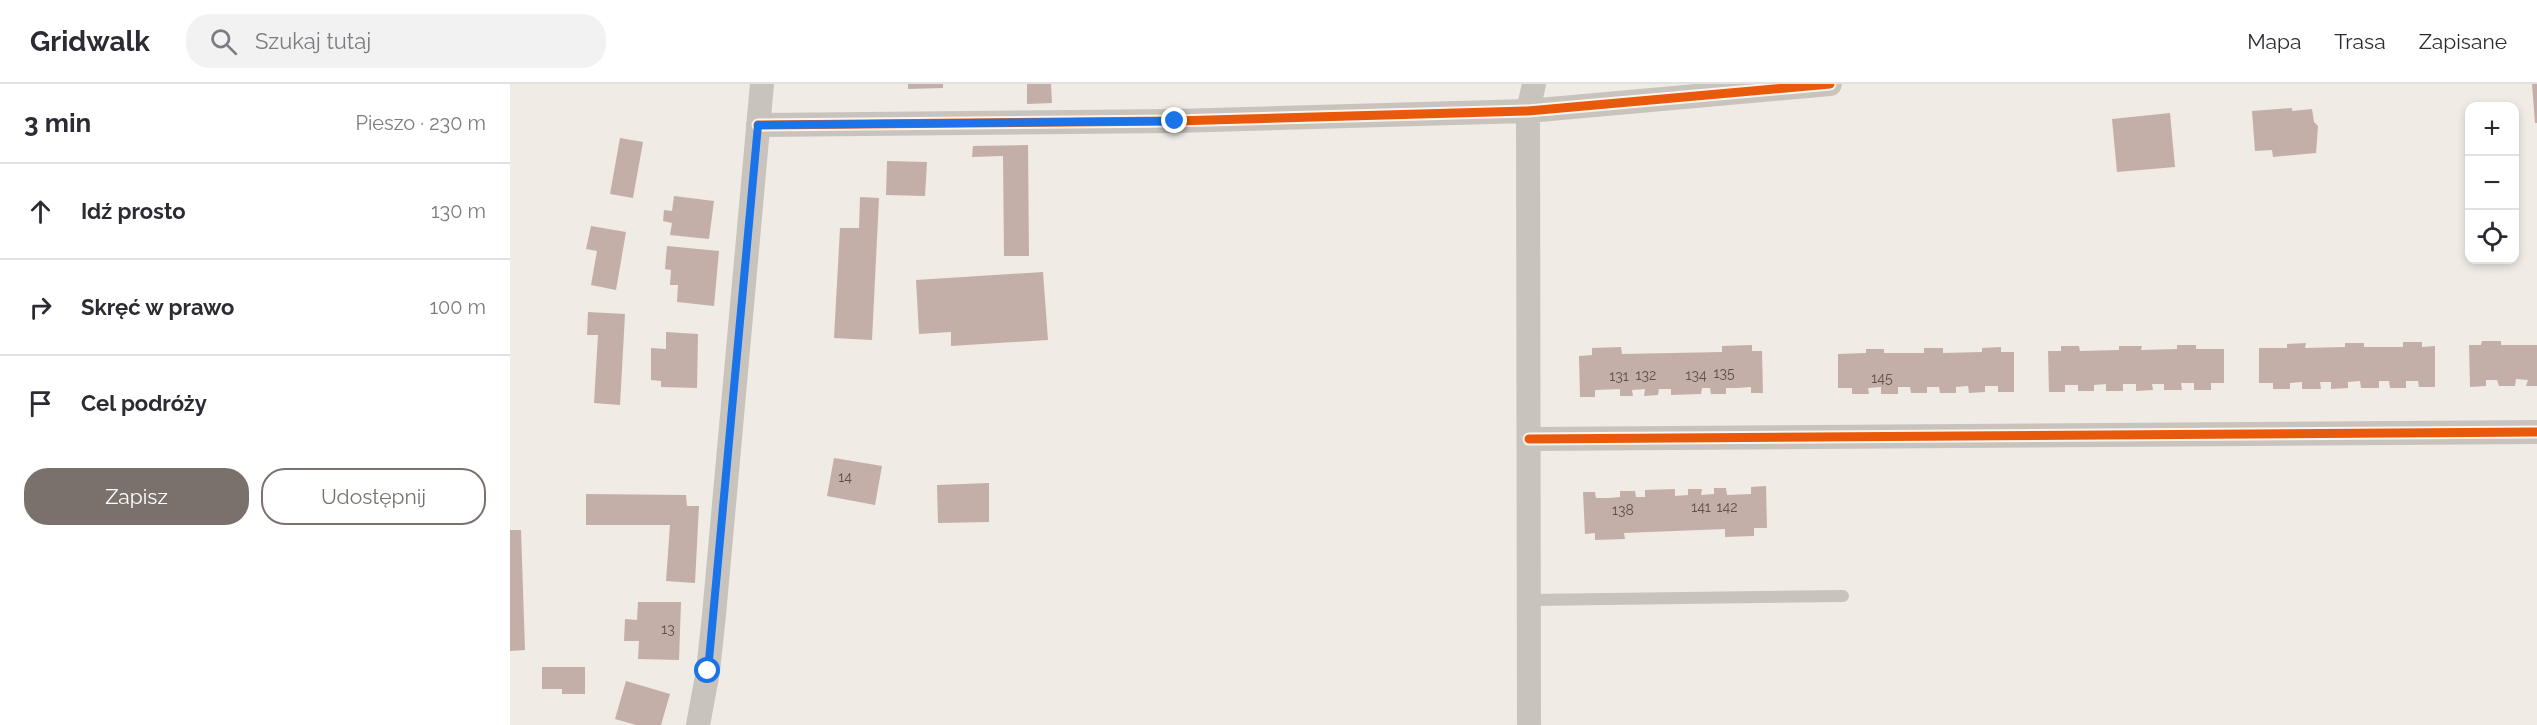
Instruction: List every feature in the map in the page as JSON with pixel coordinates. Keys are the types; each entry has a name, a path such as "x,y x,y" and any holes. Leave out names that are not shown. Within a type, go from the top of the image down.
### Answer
{"street":[{"path":"698,725 708,671 714,615 762,84"},
{"path":"1529,725 1528,111 1534,84"},
{"path":"758,125 1175,121 1528,111 1830,84"},
{"path":"1529,439 2537,432"}],"lane":[{"path":"1529,600 1843,596"}],"building":[{"path":"908,84 943,84 943,88 908,89"},
{"path":"1027,84 1051,84 1052,103 1027,104"},
{"path":"2532,84 2537,84 2537,123 2535,123"},
{"path":"2292,108 2292,111 2312,109 2314,122 2318,126 2316,153 2273,157 2272,150 2255,151 2252,111"},
{"path":"2170,113 2175,167 2117,172 2112,119"},
{"path":"620,138 643,142 633,198 610,194"},
{"path":"1028,145 1029,256 1004,256 1003,156 972,157 973,146"},
{"path":"887,161 927,162 925,196 886,195"},
{"path":"674,196 714,201 709,239 670,235 672,223 663,221 664,210 672,211"},
{"path":"860,197 879,198 872,340 834,338 840,228 859,228"},
{"path":"591,226 626,232 616,290 591,285 597,251 586,249"},
{"path":"667,246 719,251 714,306 677,302 678,285 670,285 671,270 665,269"},
{"path":"1043,272 1048,340 951,346 951,332 919,334 916,280"},
{"path":"588,312 625,314 620,405 594,403 598,335 587,335"},
{"path":"666,332 698,334 697,388 661,387 661,381 651,380 651,348 666,349"},
{"path":"2482,341 2501,341 2501,345 2537,345 2537,386 2526,386 2528,380 2516,379 2515,386 2499,386 2497,380 2486,380 2486,386 2470,387 2469,345 2481,345"},
{"path":"2403,342 2422,342 2422,347 2435,346 2435,387 2419,387 2418,381 2406,381 2406,388 2390,388 2389,381 2379,381 2379,388 2361,388 2360,381 2348,382 2348,388 2331,389 2331,382 2320,382 2321,389 2302,389 2302,382 2290,383 2290,389 2273,389 2273,383 2259,383 2259,348 2287,348 2287,344 2306,343 2305,348 2345,347 2345,343 2364,343 2364,347 2403,347"},
{"path":"1752,345 1752,351 1762,351 1763,393 1751,393 1751,387 1726,388 1726,394 1711,394 1710,388 1702,388 1701,394 1671,395 1671,389 1659,389 1658,395 1644,396 1645,389 1632,390 1633,396 1620,396 1620,389 1595,390 1595,397 1580,397 1579,356 1592,355 1592,348 1621,347 1622,354 1722,352 1722,346"},
{"path":"2177,345 2196,345 2196,349 2224,349 2224,383 2211,383 2211,390 2194,390 2194,383 2181,383 2182,390 2164,390 2164,384 2152,384 2153,390 2136,391 2136,384 2123,384 2123,391 2106,391 2106,384 2094,385 2094,391 2078,391 2078,385 2065,385 2065,392 2049,392 2048,351 2061,351 2061,346 2079,346 2080,351 2119,350 2119,346 2142,346 2141,350 2177,349"},
{"path":"2001,347 2001,352 2014,352 2014,392 1998,392 1998,386 1985,386 1985,392 1969,393 1968,386 1956,387 1956,393 1940,393 1939,387 1927,387 1927,393 1911,393 1910,387 1898,387 1898,394 1881,394 1881,387 1868,388 1869,394 1852,394 1852,388 1838,388 1838,354 1866,353 1866,349 1884,349 1884,353 1924,353 1924,348 1943,348 1943,353 1982,352 1982,348"},
{"path":"834,458 882,466 875,505 827,496"},
{"path":"989,483 989,522 938,523 937,485"},
{"path":"1766,486 1767,528 1754,528 1754,536 1725,537 1725,529 1624,533 1625,539 1595,540 1595,533 1585,534 1583,492 1595,492 1596,498 1609,498 1620,497 1620,491 1635,491 1636,497 1645,497 1645,490 1675,489 1675,496 1688,495 1688,489 1702,489 1701,495 1714,494 1714,488 1726,488 1727,495 1751,494 1751,487"},
{"path":"586,494 686,495 687,506 699,506 695,583 666,581 670,525 586,525"},
{"path":"510,530 521,530 525,650 510,651"},
{"path":"638,602 681,602 679,660 638,659 639,641 624,641 625,619 637,620"},
{"path":"542,667 585,667 585,694 562,694 562,689 542,689"},
{"path":"626,681 670,694 661,725 636,725 615,719"}],"cycle path":[{"path":"758,125 1175,121 1528,111 1830,84"},
{"path":"1529,439 2537,432"}],"route":[{"path":"708,671 758,125 1175,121"}]}
